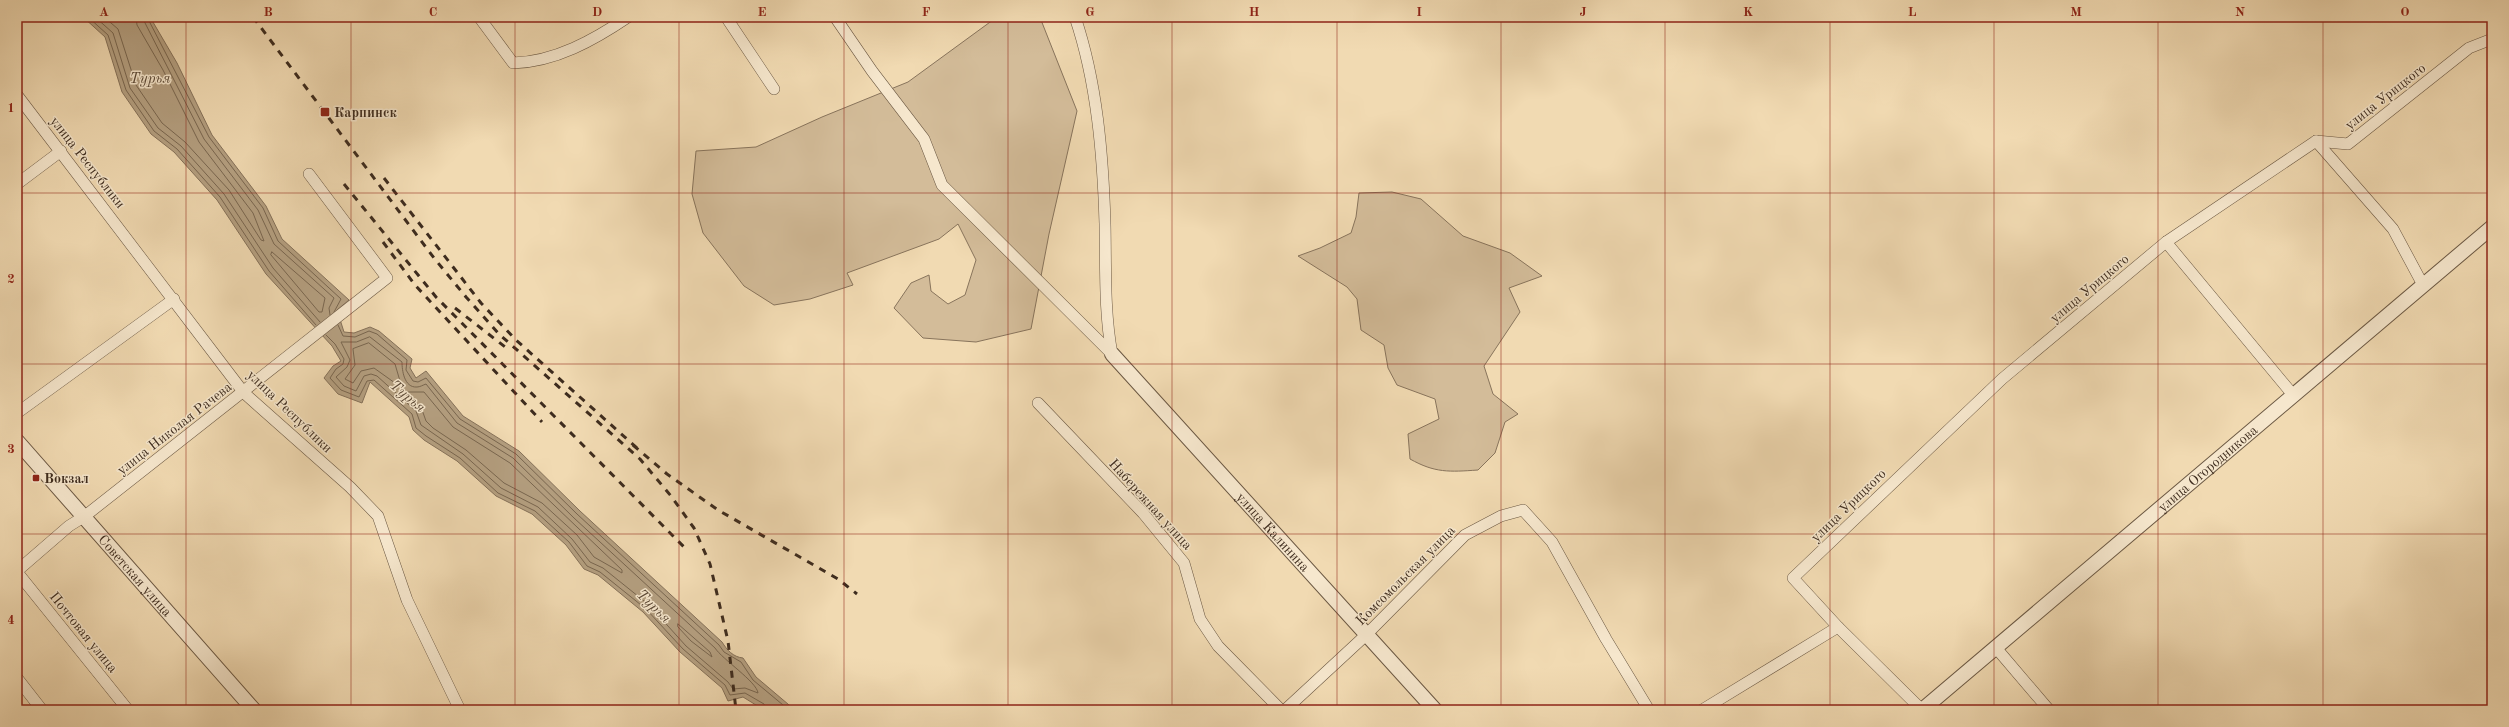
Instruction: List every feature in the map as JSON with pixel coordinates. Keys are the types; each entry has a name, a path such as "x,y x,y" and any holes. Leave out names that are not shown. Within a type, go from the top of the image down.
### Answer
{"street":[{"path":"479,17 513,63 533,62 570,50 605,33 628,17"},
{"path":"726,17 774,89"},
{"path":"836,17 872,71 924,139 942,185 1112,354"},
{"path":"1075,17 1085,46 1100,148 1105,223 1107,328 1112,354"},
{"name":"улица Урицкого","path":"1922,710 1838,627 1793,578 2002,379 2166,242 2316,141 2348,144 2469,48 2492,39"},
{"name":"улица Республики","path":"17,95 244,392 354,491 378,516 408,600 460,710"},
{"path":"2316,141 2393,229 2423,285"},
{"path":"17,184 61,151"},
{"name":"улица Николая Рачева","path":"17,572 69,526 85,516 244,392 387,278 309,174"},
{"name":"улица Огородникова","path":"1922,710 1997,649 2492,226"},
{"path":"2166,242 2294,396"},
{"path":"17,413 174,299"},
{"name":"улица Калинина","path":"1112,354 1435,710"},
{"name":"Набережная улица","path":"1038,403 1143,513 1184,563 1200,619 1218,646 1281,710"},
{"name":"Советская улица","path":"17,441 85,516 254,710"},
{"name":"Комсомольская улица","path":"1285,710 1366,635 1465,535 1501,516 1524,510 1552,542 1606,639 1649,710"},
{"name":"Почтовая улица","path":"17,572 128,710"},
{"path":"1702,710 1838,627"},
{"path":"1997,649 2049,710"},
{"path":"17,678 42,710"}],"shaded area":[{"path":"997,17 1041,20 1077,111 1049,234 1031,329 976,342 923,338 894,308 911,283 929,275 931,291 948,304 965,295 976,260 958,224 939,239 847,273 853,285 810,299 774,305 744,286 703,233 692,194 696,151 756,147 822,117 908,82"},
{"path":"1392,192 1421,199 1463,236 1510,253 1542,276 1509,288 1520,312 1484,366 1493,394 1518,414 1505,422 1495,453 1478,470 1450,471 1435,469 1419,464 1410,459 1408,434 1439,419 1435,399 1397,385 1388,368 1384,345 1361,330 1357,299 1347,287 1298,256 1320,248 1351,233 1356,217 1359,193"}],"water":[{"name":"Турья","path":"83,17 150,17 177,63 212,135 266,206 282,239 349,300 337,310 344,332 354,333 370,327 379,331 412,359 410,368 416,378 426,371 463,416 519,451 580,511 722,642 731,653 743,658 756,677 795,710 764,710 743,697 728,701 722,688 680,652 643,612 598,575 584,569 566,545 532,514 496,496 457,461 424,440 413,430 409,417 370,382 362,403 338,394 324,378 333,366 341,361 332,346 266,274 217,200 174,152 151,134 122,92 105,37"}],"railway":[{"path":"253,17 434,258 466,297 499,334 640,459 671,496 694,528 710,564 728,641 736,710"},
{"path":"384,178 481,303 516,340 637,448"},
{"path":"344,184 436,297 684,547"},
{"path":"383,242 415,285 542,422"},
{"path":"455,308 509,350"},
{"path":"633,445 667,474 718,510 838,579 857,594"}],"place":[{"name":"Карпинск","path":"325,112"},
{"name":"Вокзал","path":"36,478"}]}
